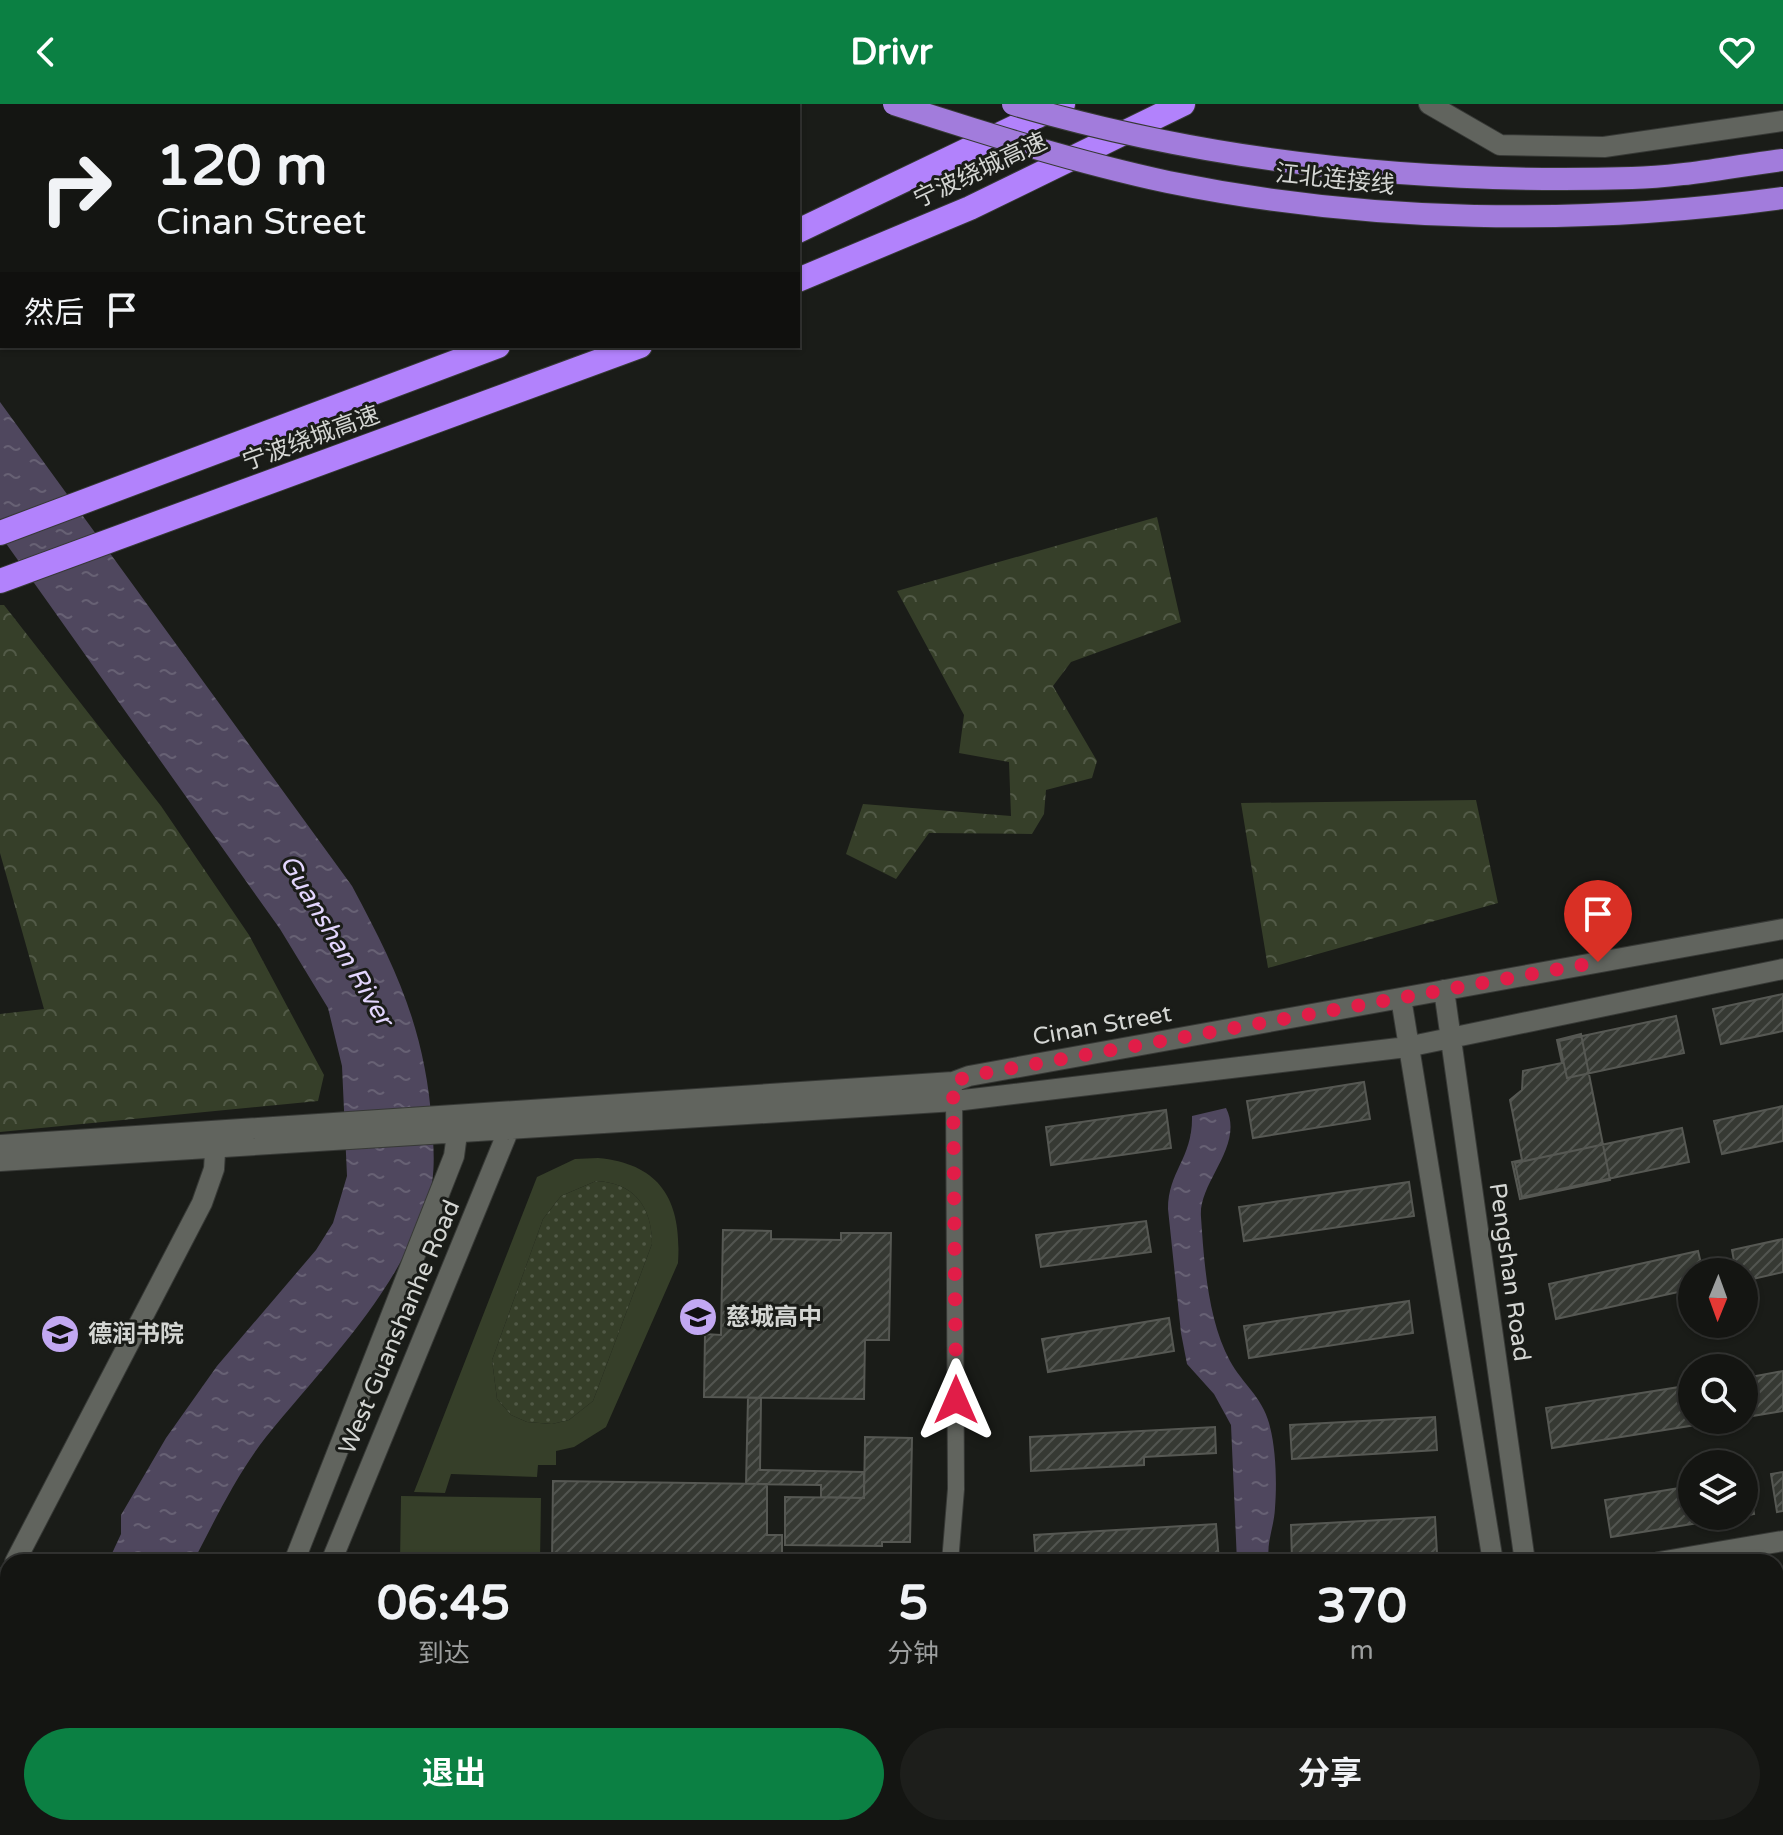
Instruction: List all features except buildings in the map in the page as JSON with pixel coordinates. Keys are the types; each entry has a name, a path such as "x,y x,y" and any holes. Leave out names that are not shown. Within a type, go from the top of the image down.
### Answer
{"highway":[{"name":"江北连接线","path":"894,104 1027,147 1167,181 1283,202 1459,217 1603,216 1783,198"},
{"name":"江北连接线","path":"1013,104 1084,125 1247,158 1423,175 1634,178 1783,160"},
{"name":"宁波绕城高速","path":"800,230 1063,104"},
{"name":"宁波绕城高速","path":"800,279 970,208 1183,104"},
{"name":"宁波绕城高速","path":"0,533 493,348"},
{"name":"宁波绕城高速","path":"0,581 635,348"}],"street":[{"path":"1429,104 1500,145 1604,147 1783,121"},
{"name":"Cinan Street","path":"954,1091 969,1076 1783,929"},
{"name":"Cinan Street","path":"216,1138 954,1091 1407,1047 1783,969"},
{"name":"Pengshan Road","path":"1444,990 1524,1554"},
{"path":"1401,998 1492,1554"},
{"path":"951,1554 956,1489 954,1091"},
{"name":"West Guanshanhe Road","path":"334,1554 510,1120"},
{"name":"West Guanshanhe Road","path":"297,1554 454,1156 458,1124"},
{"path":"0,1145 216,1138"},
{"path":"0,1161 216,1138"},
{"path":"19,1554 202,1203 214,1169 216,1138"},
{"path":"1706,1554 1783,1541"}],"green space":[{"path":"1157,517 1181,622 1071,662 1053,686 1097,761 1092,778 1046,790 1044,814 1032,834 929,833 896,879 846,854 863,804 1011,816 1009,762 959,753 964,715 897,591"},
{"path":"0,605 4,605 161,806 249,935 324,1075 318,1101 0,1132 0,1014 44,1009 0,853"},
{"path":"1476,800 1498,903 1268,968 1241,803"},
{"path":"598,1158 638,1168 664,1190 676,1222 678,1263 606,1427 574,1447 556,1451 556,1465 538,1465 537,1477 451,1474 445,1493 414,1492 537,1177 575,1159","holes":["596,1181 621,1186 638,1199 649,1218 652,1244 593,1401 569,1420 552,1424 527,1422 511,1415 497,1399 492,1360 543,1219 561,1196"]},
{"path":"596,1181 621,1186 638,1199 649,1218 652,1244 593,1401 569,1420 552,1424 527,1422 511,1415 497,1399 492,1360 543,1219 561,1196"},
{"path":"401,1496 541,1498 540,1554 400,1554"}],"water":[{"name":"Guanshan River","path":"0,402 352,886 395,973 423,1059 433,1145 433,1174 430,1194 414,1236 397,1268 357,1327 255,1451 197,1554 112,1554 121,1534 121,1515 166,1438 217,1366 316,1250 333,1223 347,1176 342,1066 328,1008 280,929 0,535"},
{"path":"1226,1108 1230,1122 1226,1150 1202,1204 1204,1253 1208,1291 1223,1345 1235,1369 1262,1405 1271,1433 1276,1487 1269,1554 1237,1554 1231,1425 1214,1394 1187,1364 1181,1333 1168,1209 1172,1184 1189,1143 1192,1116"}],"place":[{"name":"慈城高中","path":"698,1317"},
{"name":"德润书院","path":"60,1334"}],"route":[{"path":"956,1400 953,1082 969,1076 1598,962"}]}
